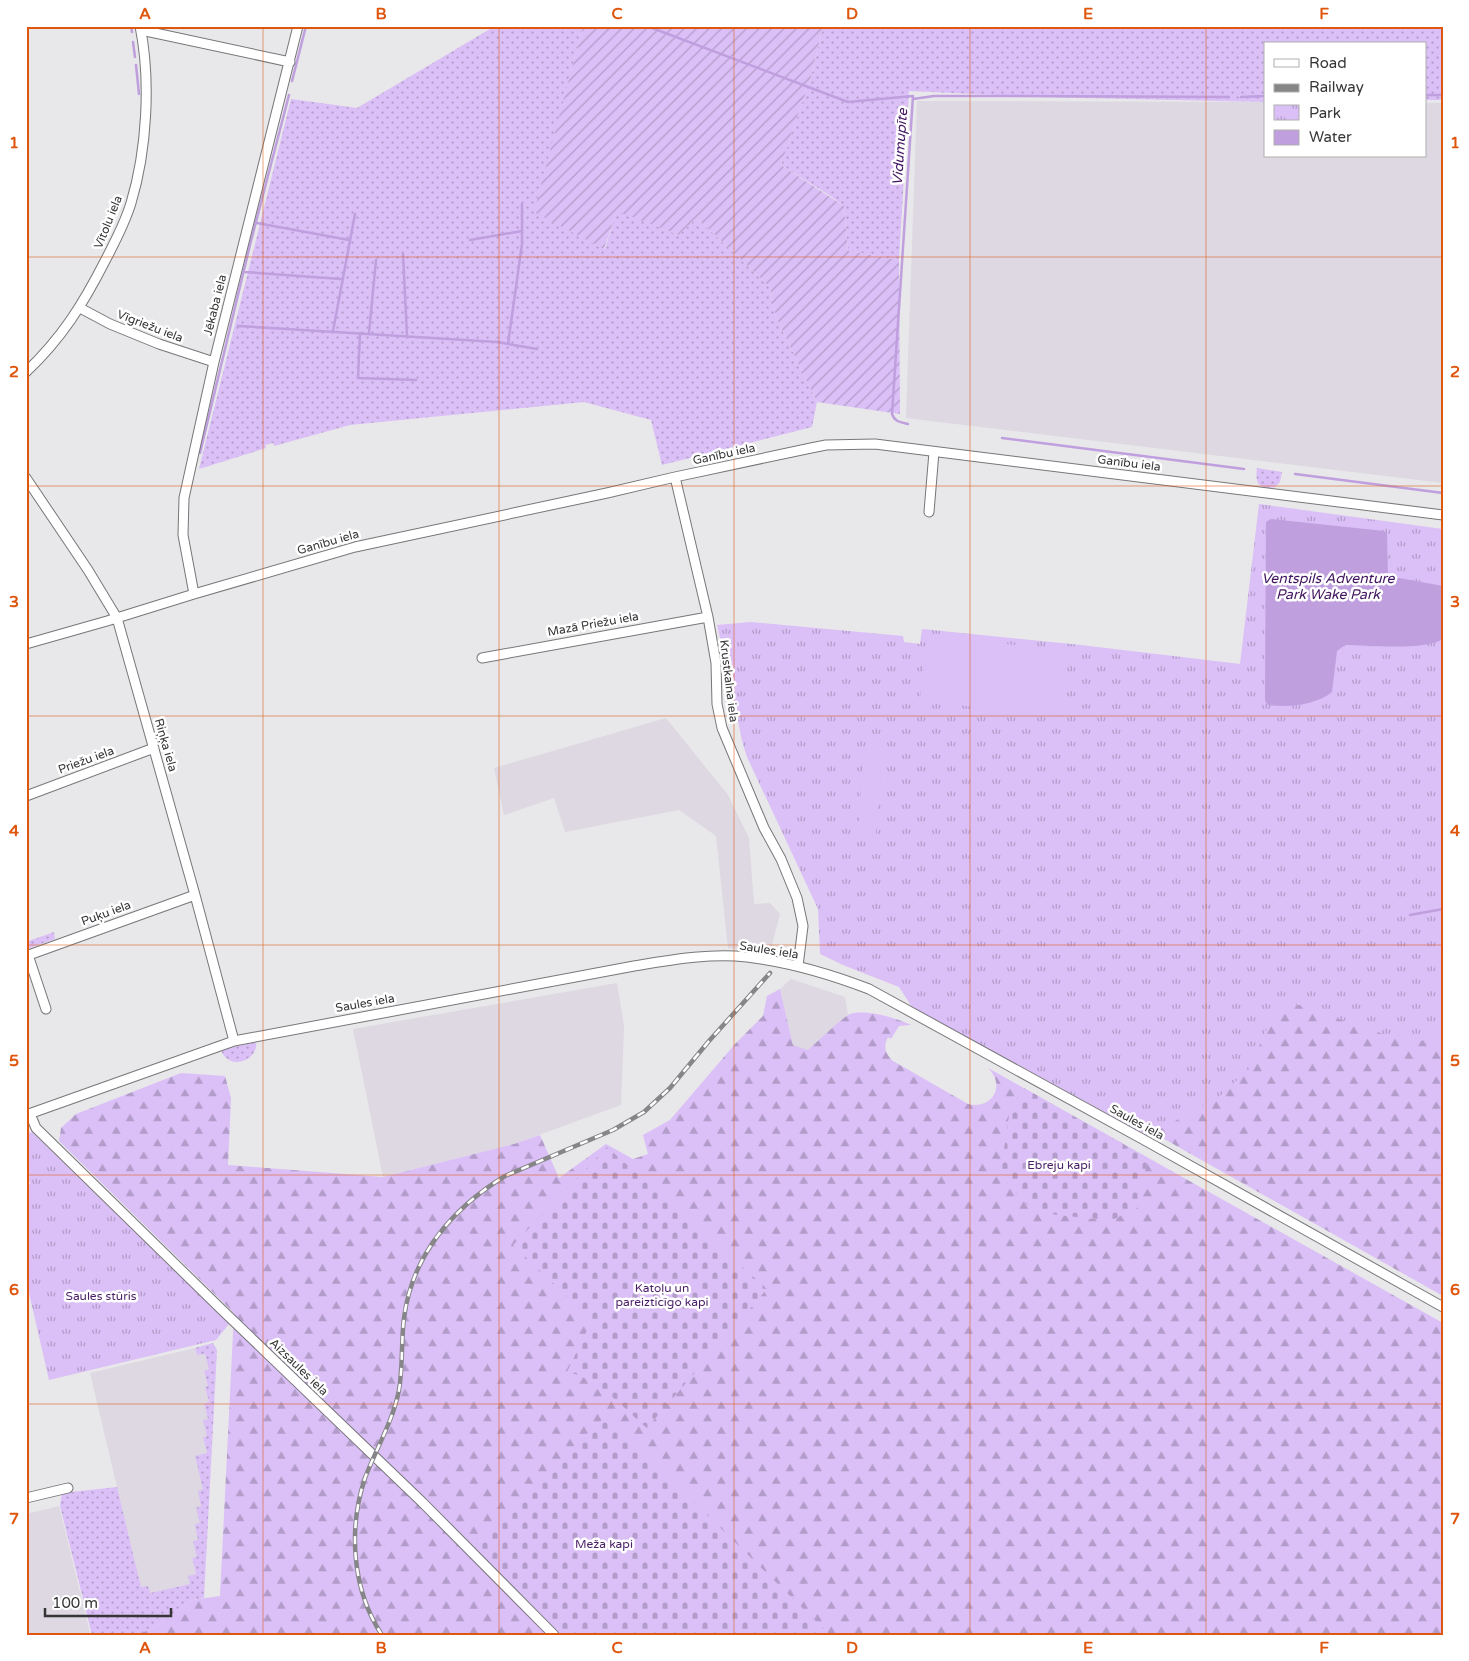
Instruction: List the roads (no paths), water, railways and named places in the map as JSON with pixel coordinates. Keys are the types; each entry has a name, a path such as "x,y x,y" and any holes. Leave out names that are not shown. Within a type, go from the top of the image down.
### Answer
{"street":[{"name":"Jēkaba iela","path":"194,594 183,535 184,498 214,362 298,26"},
{"path":"141,28 290,62"},
{"name":"Vītolu iela","path":"26,372 59,338 80,308 117,237 131,202 146,117 146,73 141,28"},
{"name":"Vīgriežu iela","path":"80,308 110,324 159,344 214,362"},
{"name":"Ganību iela","path":"26,644 355,547 607,494 675,477 826,445 875,444 1443,515"},
{"path":"929,512 934,452"},
{"name":"Krustkalna iela","path":"675,477 708,617 716,663 717,704 722,728 764,828 781,859 797,898 803,926 798,966"},
{"name":"Riņķa iela","path":"26,478 29,488 88,570 117,618 234,1041"},
{"name":"Mazā Priežu iela","path":"482,658 708,617"},
{"name":"Priežu iela","path":"26,796 154,748"},
{"name":"Puķu iela","path":"27,955 195,895"},
{"path":"27,955 46,1009"},
{"name":"Saules iela","path":"28,1114 234,1041 685,958 746,957 798,966 869,989 1138,1136 1443,1307"},
{"name":"Aizsaules iela","path":"28,1114 36,1128 432,1512 554,1635"},
{"path":"26,1498 68,1488"}],"water":[{"name":"Ventspils Adventure Park Wake Park","path":"1271,519 1384,531 1387,534 1388,576 1443,586 1443,639 1435,643 1410,646 1345,645 1337,651 1332,692 1310,703 1284,706 1268,705 1265,701 1266,522"}],"waterway":[{"path":"131,26 132,32"},
{"path":"292,81 306,26"},
{"name":"Vidumupīte","path":"643,26 848,102 913,96 892,414 896,420 908,424"},
{"path":"133,42 135,57"},
{"path":"136,65 139,94"},
{"path":"200,453 250,245 289,95"},
{"path":"1426,95 1443,95"},
{"path":"913,99 934,96 1229,97"},
{"path":"1241,97 1264,96"},
{"path":"508,344 522,244 522,204"},
{"path":"333,331 355,214"},
{"path":"257,223 349,240"},
{"path":"470,240 522,231"},
{"path":"403,254 407,336"},
{"path":"369,333 376,260"},
{"path":"245,272 341,279"},
{"path":"238,326 497,342 537,349"},
{"path":"360,333 358,378 416,380"},
{"path":"1002,438 1244,469"},
{"path":"1295,474 1443,493"},
{"path":"1410,915 1443,909"}],"railway":[{"path":"382,1635 364,1599 359,1579 356,1559 356,1518 365,1478 389,1424 399,1390 404,1318 416,1274 426,1254 452,1218 468,1203 505,1176 613,1130 644,1112 670,1088 770,973"}],"park label":[{"name":"Ebreju kapi","path":"1059,1165"},
{"name":"Katoļu un pareizticīgo kapi","path":"662,1295"},
{"name":"Saules stūris","path":"101,1296"},
{"name":"Meža kapi","path":"604,1544"}]}
